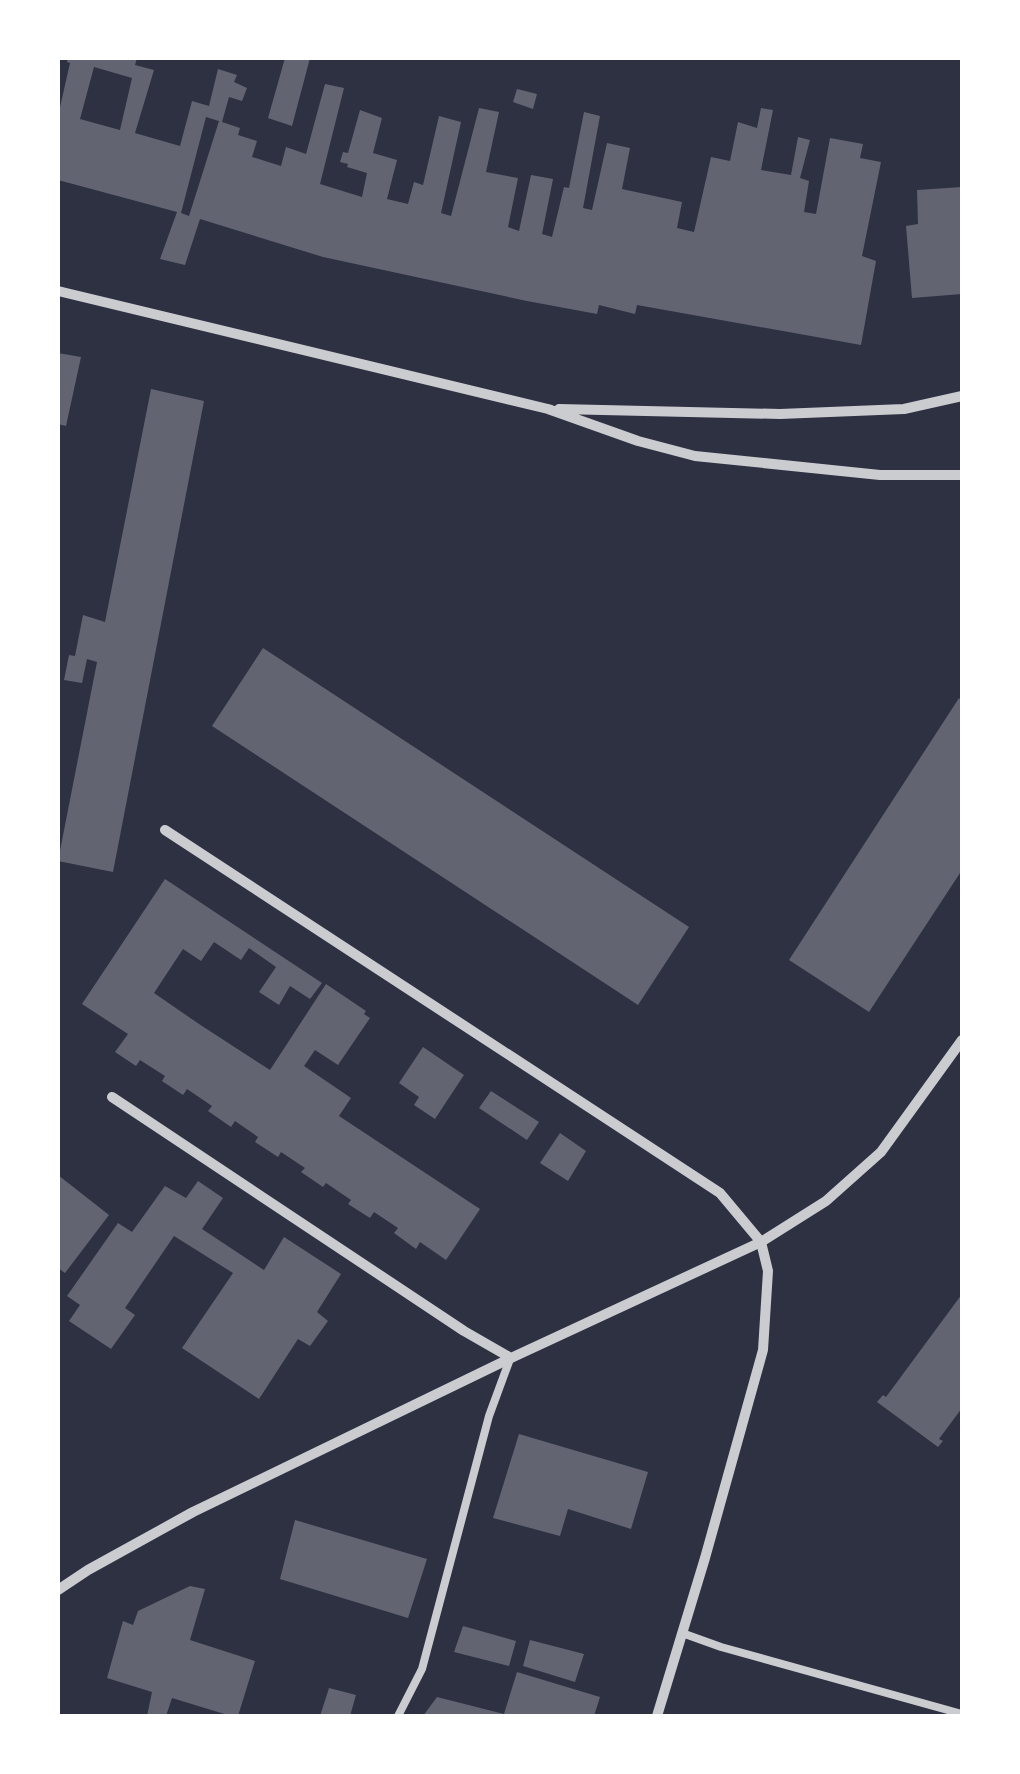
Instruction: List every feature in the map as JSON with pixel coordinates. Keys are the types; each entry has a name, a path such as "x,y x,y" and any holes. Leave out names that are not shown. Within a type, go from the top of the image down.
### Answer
{"street":[{"path":"58,291 548,409 638,441 695,456 880,474 962,475"},
{"path":"548,409 780,414 904,409 962,396"},
{"path":"166,830 720,1193 761,1242 768,1271 763,1350 657,1716"},
{"path":"58,1590 193,1512 761,1242 826,1201 881,1152 962,1040"},
{"path":"112,1096 448,1321 510,1358"}],"lane":[{"path":"398,1716 422,1669 489,1416 510,1358"},
{"path":"682,1633 962,1714"}],"building":[{"path":"68,58 137,58 135,65 154,70 135,133 180,146 192,101 209,106 218,69 237,75 234,82 247,88 242,101 229,97 222,122 240,128 238,135 257,141 252,157 281,166 286,147 306,154 325,84 344,88 320,184 362,197 367,173 340,162 343,152 348,153 360,110 382,118 373,153 397,160 387,199 408,204 414,182 423,185 439,116 461,122 441,213 451,216 479,108 499,112 486,172 518,178 508,227 519,231 531,175 553,179 542,234 552,237 564,187 569,188 584,112 600,116 583,208 592,210 607,143 630,148 622,189 682,202 677,228 694,232 711,157 730,161 738,122 757,128 761,108 773,110 761,170 791,175 798,137 810,140 800,178 809,181 804,212 816,214 830,138 863,144 860,158 881,162 862,256 876,261 861,345 637,305 635,314 599,305 597,314 527,301 323,257 200,219 185,265 160,259 177,212 58,180 58,116 70,63","holes":["94,67 132,78 120,130 80,119","206,117 219,121 189,216 181,213"]},
{"path":"285,58 310,58 292,126 268,118"},
{"path":"517,89 537,94 533,109 513,102"},
{"path":"962,187 962,294 912,298 906,226 918,224 917,190"},
{"path":"58,353 81,357 66,426 58,424"},
{"path":"151,389 204,401 113,872 58,861 97,662 87,659 82,683 64,680 69,655 75,656 83,615 105,622"},
{"path":"263,648 689,927 638,1005 212,726"},
{"path":"959,698 962,870 869,1012 789,960"},
{"path":"165,879 322,983 310,999 290,986 279,1005 259,992 276,967 249,948 241,960 214,942 201,961 183,949 154,993 199,1024 270,1070 326,984 366,1011 364,1014 370,1018 338,1065 315,1050 304,1066 351,1098 339,1116 480,1209 446,1260 420,1242 416,1249 394,1233 398,1228 374,1212 370,1218 348,1204 351,1200 301,1172 305,1168 281,1152 278,1157 255,1142 258,1137 235,1121 231,1127 208,1111 212,1106 187,1089 183,1095 162,1081 165,1076 140,1060 136,1066 115,1052 128,1034 82,1004"},
{"path":"423,1047 464,1075 435,1119 414,1105 419,1097 399,1083"},
{"path":"491,1091 539,1122 527,1140 479,1108"},
{"path":"560,1133 586,1151 568,1181 540,1163"},
{"path":"58,1175 109,1215 65,1273 58,1268"},
{"path":"198,1181 223,1198 202,1229 264,1270 284,1237 341,1274 317,1312 328,1321 310,1346 298,1339 259,1399 182,1348 233,1273 174,1236 125,1308 135,1315 111,1349 69,1321 80,1305 67,1296 118,1223 132,1232 165,1186 186,1198"},
{"path":"962,1294 962,1408 939,1439 943,1441 938,1447 877,1402 883,1395 886,1397"},
{"path":"519,1434 648,1472 631,1529 568,1509 560,1536 493,1518"},
{"path":"295,1520 427,1559 408,1618 280,1579"},
{"path":"190,1586 205,1589 190,1640 255,1661 238,1716 172,1698 166,1716 147,1716 152,1692 107,1678 123,1621 133,1625 138,1611"},
{"path":"463,1626 516,1641 509,1666 454,1652"},
{"path":"530,1640 584,1654 575,1682 523,1666"},
{"path":"517,1672 600,1697 594,1716 423,1716 437,1697 504,1714"},
{"path":"329,1688 356,1695 350,1716 320,1716"}]}
